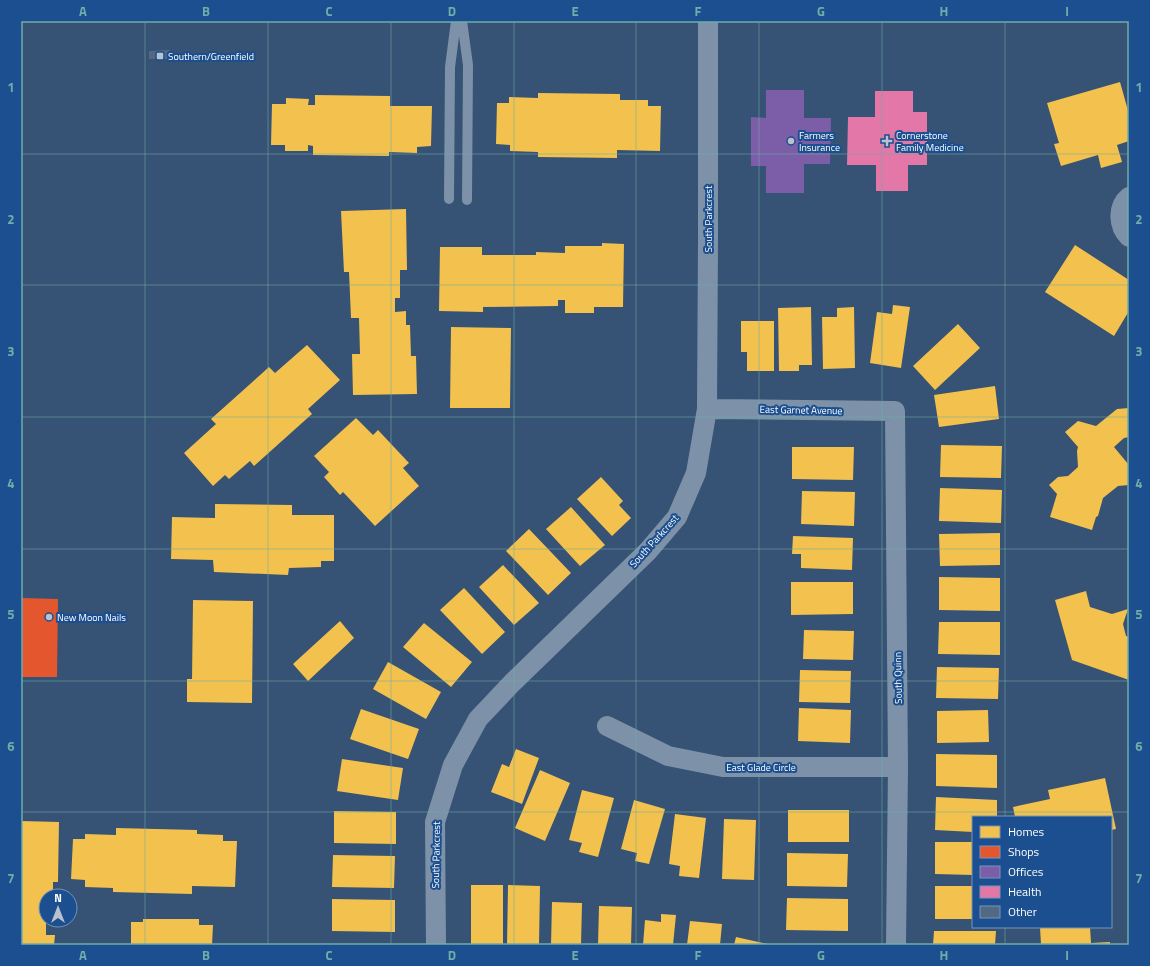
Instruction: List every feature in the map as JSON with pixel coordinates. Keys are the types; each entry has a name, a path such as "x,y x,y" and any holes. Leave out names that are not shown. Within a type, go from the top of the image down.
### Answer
{"street":[{"name":"South Parkcrest","path":"436,945 435,822 453,766 478,719 512,683 648,551 677,517 696,473 707,410 708,21"},
{"path":"1129,196 1122,208 1120,218 1122,226 1129,237"},
{"name":"East Garnet Avenue","path":"707,410 895,411"},
{"name":"South Quinn","path":"895,411 898,767 896,945"},
{"name":"East Glade Circle","path":"607,726 668,756 723,767 898,767"}],"lane":[{"path":"449,200 450,67 456,21"},
{"path":"462,21 468,65 467,200"}],"building: Homes":[{"path":"1120,82 1129,114 1129,141 1117,145 1122,162 1101,168 1098,155 1061,166 1054,144 1059,143 1047,103"},
{"path":"538,93 620,94 620,100 648,100 648,106 661,106 660,151 617,150 617,158 538,157 538,152 510,151 510,145 496,144 497,103 509,103 509,97 538,98"},
{"path":"315,95 390,96 390,106 432,106 431,146 417,147 417,153 389,152 389,156 313,155 313,146 308,145 308,151 285,151 285,145 271,145 272,104 286,104 286,98 309,99 308,105 315,105"},
{"path":"406,209 407,270 400,270 400,298 395,298 395,312 406,311 406,325 410,325 411,356 416,356 417,394 353,395 352,354 360,354 359,318 351,318 349,272 344,272 341,211"},
{"path":"602,243 624,244 623,307 594,307 594,313 565,313 565,300 558,300 558,306 483,307 483,312 439,311 440,247 482,247 482,255 536,255 536,252 565,253 565,246 602,246"},
{"path":"1075,245 1129,280 1129,311 1114,336 1045,292"},
{"path":"893,305 910,307 901,368 870,363 877,312 892,314"},
{"path":"811,307 812,365 799,365 799,371 779,371 778,308"},
{"path":"854,307 855,368 823,369 822,317 837,317 837,308"},
{"path":"741,321 774,321 774,371 747,371 747,352 741,352"},
{"path":"958,324 980,348 935,390 913,366"},
{"path":"451,327 511,328 510,408 450,408"},
{"path":"307,345 340,380 308,409 312,414 254,466 250,461 229,479 225,475 213,486 184,453 216,424 211,419 269,367 275,373"},
{"path":"995,386 999,419 939,427 934,395"},
{"path":"1129,408 1129,437 1124,438 1114,447 1129,465 1129,485 1118,486 1103,498 1092,530 1050,517 1057,494 1049,485 1058,477 1068,476 1078,467 1078,447 1065,432 1078,421 1096,426 1117,409"},
{"path":"356,418 373,435 378,430 409,463 403,468 419,486 375,526 343,492 340,495 324,477 329,472 314,456"},
{"path":"941,445 1002,446 1001,478 940,477"},
{"path":"792,447 854,447 853,480 792,479"},
{"path":"601,477 623,501 619,505 631,518 612,536 577,499"},
{"path":"940,488 1002,490 1001,523 939,521"},
{"path":"802,491 855,492 854,526 801,524"},
{"path":"215,504 292,505 292,515 334,515 334,561 321,561 321,567 289,568 288,575 214,572 213,560 171,559 172,517 215,518"},
{"path":"571,507 605,545 580,566 546,529"},
{"path":"529,529 571,573 548,595 506,551"},
{"path":"1000,533 1000,565 940,566 939,534"},
{"path":"793,536 853,538 852,570 801,568 801,554 792,554"},
{"path":"503,565 539,603 514,625 479,587"},
{"path":"939,577 1000,578 1000,611 939,610"},
{"path":"791,582 853,582 853,614 791,615"},
{"path":"464,588 505,632 482,654 440,610"},
{"path":"1086,591 1090,607 1112,614 1128,609 1123,624 1126,636 1129,637 1129,680 1072,660 1055,600"},
{"path":"193,600 253,601 252,703 187,702 187,679 192,679"},
{"path":"340,621 354,638 308,681 293,664"},
{"path":"939,622 1000,622 1000,655 938,654"},
{"path":"424,623 472,662 451,687 403,647"},
{"path":"804,630 854,631 853,660 803,659"},
{"path":"388,662 441,692 426,719 373,689"},
{"path":"937,667 999,668 998,699 936,698"},
{"path":"800,670 851,671 850,703 799,702"},
{"path":"799,708 851,710 850,743 798,741"},
{"path":"361,709 419,729 408,759 350,739"},
{"path":"988,710 989,742 937,743 937,711"},
{"path":"516,749 539,758 522,804 491,792 502,764 509,767"},
{"path":"936,754 997,755 997,788 936,786"},
{"path":"342,759 403,768 398,800 337,791"},
{"path":"540,770 570,783 545,841 515,828"},
{"path":"1105,778 1116,829 1112,830 1112,816 1015,816 1013,807 1050,799 1048,790"},
{"path":"582,790 614,798 598,857 579,852 582,843 569,840"},
{"path":"936,797 997,800 997,816 972,816 972,832 935,830"},
{"path":"634,800 665,809 649,864 635,861 637,853 621,849"},
{"path":"788,810 849,810 849,842 788,842"},
{"path":"334,811 396,812 396,844 334,843"},
{"path":"675,814 706,818 699,878 679,876 680,866 669,864"},
{"path":"724,819 756,820 754,880 722,879"},
{"path":"21,821 59,822 58,882 53,882 53,888 38,888 38,928 46,928 46,935 55,935 54,945 21,945"},
{"path":"116,828 197,830 197,834 223,835 223,841 237,841 235,887 192,886 192,894 113,892 113,888 85,887 85,880 71,879 73,839 85,839 85,834 116,835"},
{"path":"935,842 972,842 972,875 935,874"},
{"path":"787,853 848,854 847,887 787,886"},
{"path":"333,855 395,856 394,888 332,887"},
{"path":"471,885 503,885 503,945 471,945"},
{"path":"508,885 540,886 539,945 507,945"},
{"path":"935,886 972,886 972,919 935,919"},
{"path":"787,898 848,899 848,931 786,930"},
{"path":"332,899 395,900 395,932 332,931"},
{"path":"552,902 582,903 581,945 551,945"},
{"path":"599,906 632,907 631,945 598,945"},
{"path":"661,914 676,915 673,945 643,945 645,920 661,922"},
{"path":"143,919 199,919 199,925 213,925 212,945 131,945 131,922 143,922"},
{"path":"690,921 722,924 720,945 687,945"},
{"path":"1040,928 1090,928 1091,943 1110,942 1110,945 1041,945"},
{"path":"934,931 996,931 995,945 933,945"},
{"path":"736,937 768,944 768,945 734,945"}],"building: Shops":[{"path":"21,598 58,599 57,677 21,677"}],"building: Offices":[{"name":"Farmers Insurance","path":"766,90 804,90 804,118 831,118 830,164 804,164 804,193 766,193 766,166 751,166 751,117 766,118"}],"building: Health":[{"name":"Cornerstone Family Medicine","path":"875,91 913,91 913,112 927,112 927,165 908,165 908,191 876,191 876,165 847,165 848,117 875,117"}],"building: Other":[{"path":"170,50 170,59 149,59 149,51"}],"place":[{"name":"Southern/Greenfield","path":"160,56"},
{"name":"Farmers Insurance","path":"791,141"},
{"name":"Cornerstone Family Medicine","path":"887,141"},
{"name":"New Moon Nails","path":"49,617"}]}
